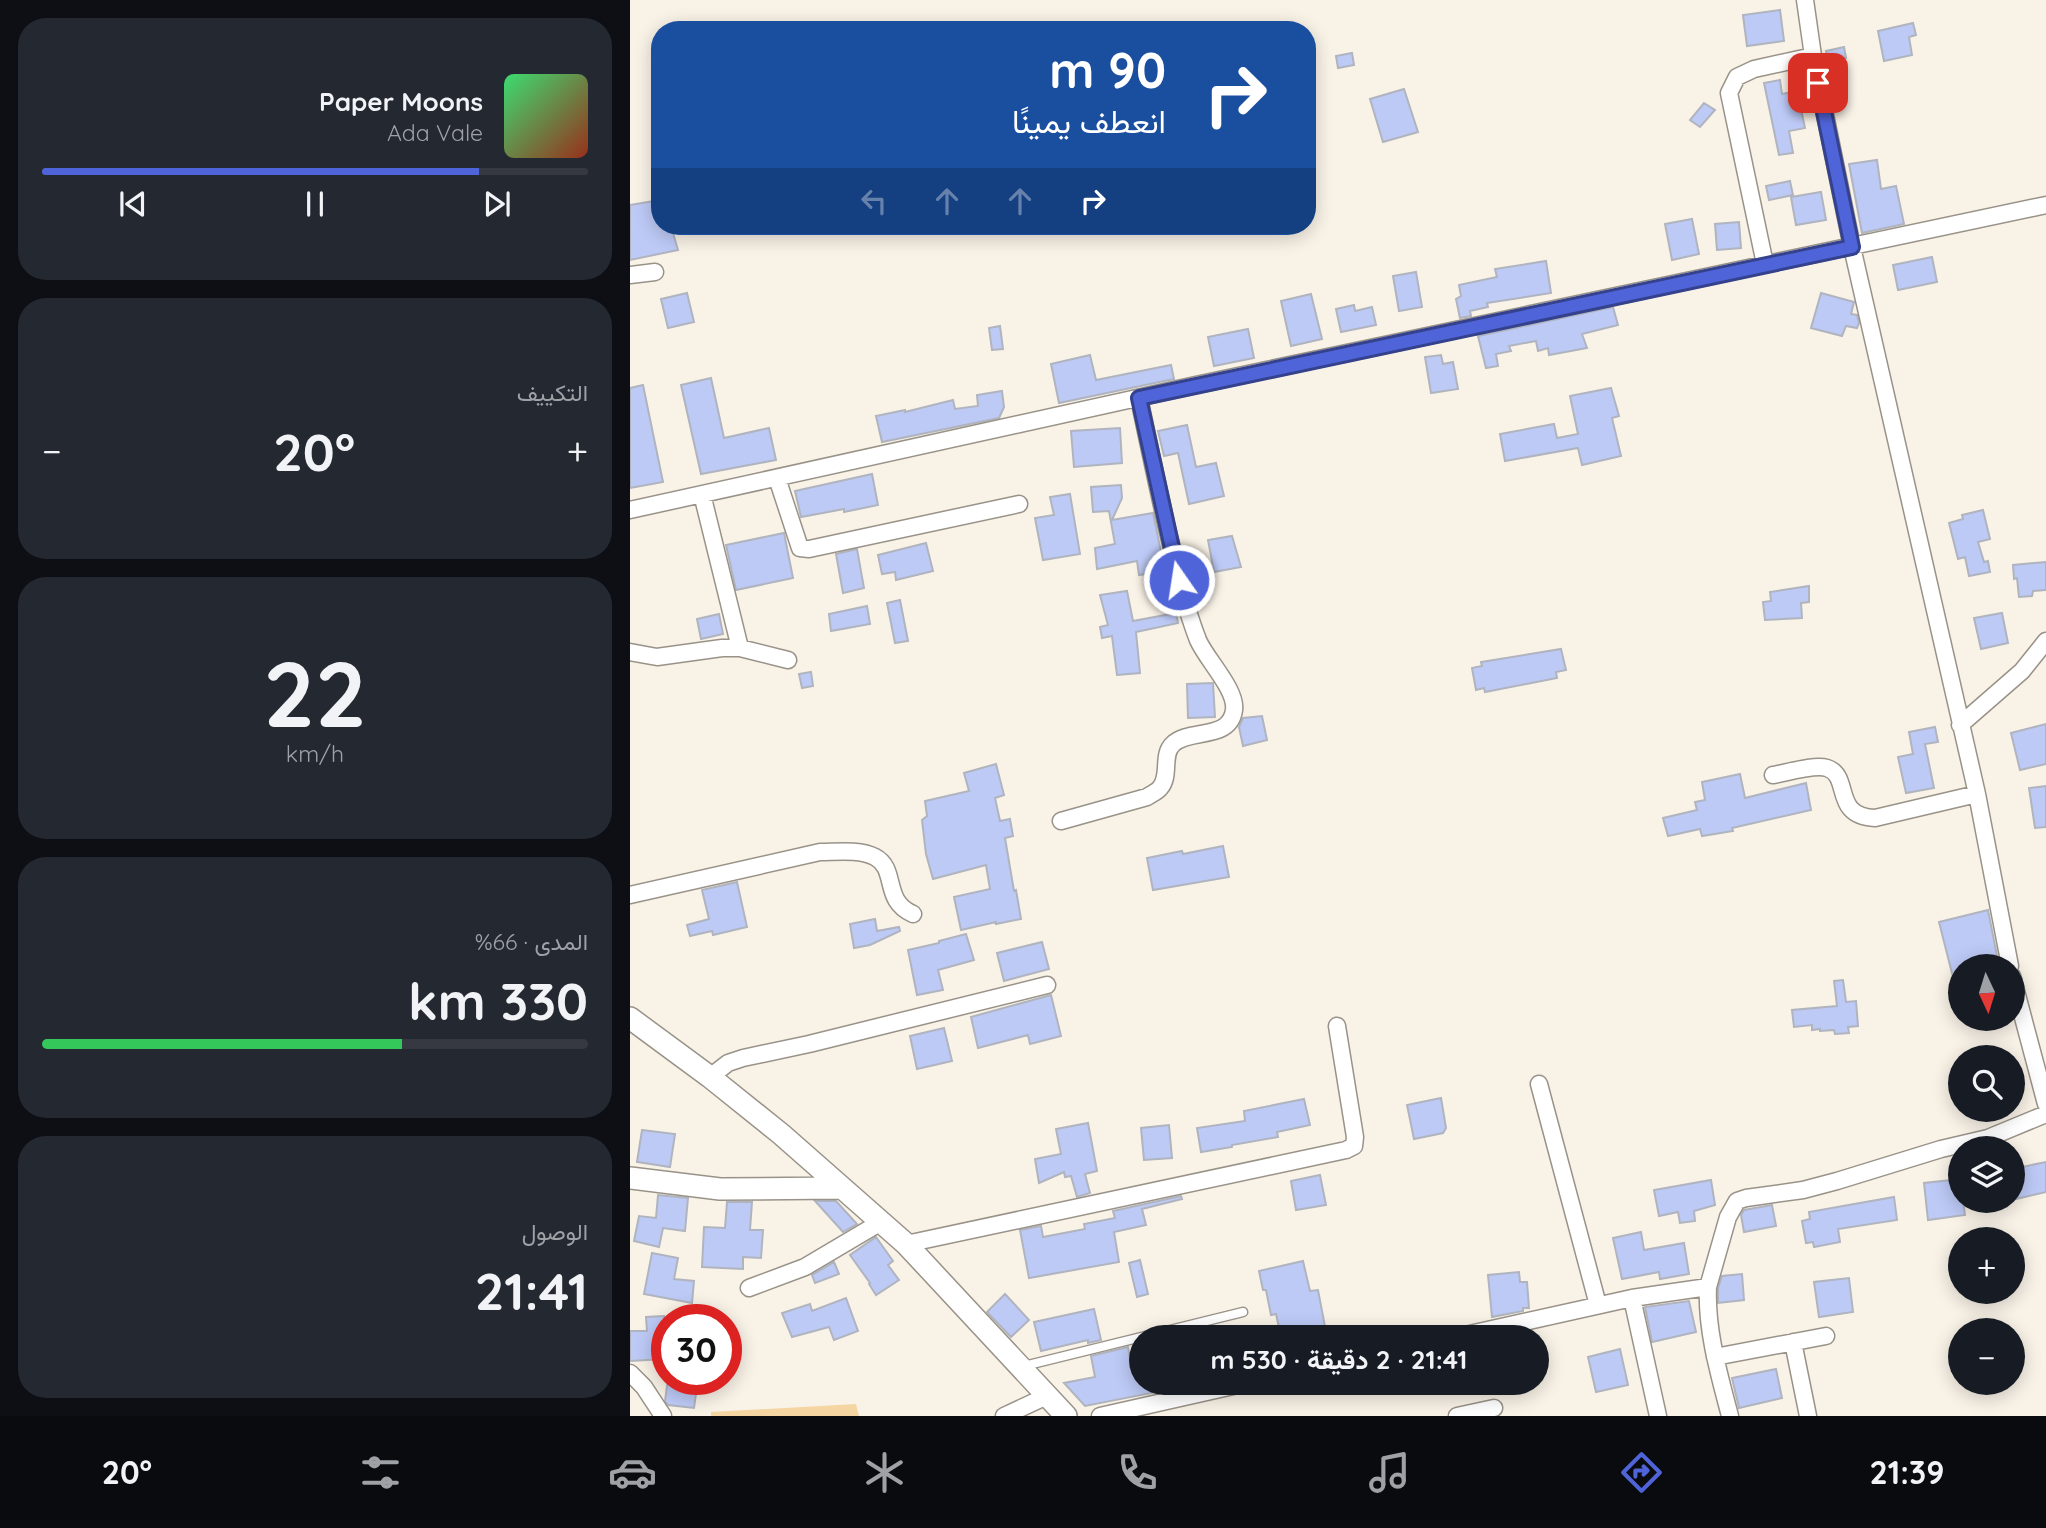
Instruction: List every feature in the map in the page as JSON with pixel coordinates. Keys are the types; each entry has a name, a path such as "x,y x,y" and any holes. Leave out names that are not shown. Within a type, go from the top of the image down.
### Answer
{"street":[{"path":"1805,0 1813,56 1852,247 1977,794 2008,954"},
{"path":"1765,264 1729,93 1737,76 1754,69 1813,56"},
{"path":"630,510 1139,398 2046,205"},
{"path":"630,275 655,272"},
{"path":"1061,821 1147,797 1160,789 1167,776 1168,754 1172,744 1181,739 1220,730 1230,722 1234,710 1231,695 1199,641 1179,580 1139,398"},
{"path":"777,478 800,548 808,549 1019,504"},
{"path":"702,494 740,649"},
{"path":"1960,725 2022,671 2046,641"},
{"path":"630,652 657,657 722,648 740,649 788,660"},
{"path":"1773,775 1820,767 1829,768 1836,774 1851,811 1862,817 1875,818 1977,794"},
{"path":"630,895 820,852 847,851 874,856 881,862 887,871 897,904 913,914"},
{"path":"710,1077 728,1063 743,1058 1047,985"},
{"path":"630,1018 781,1134 906,1244 1066,1416"},
{"path":"2025,1025 2046,1104"},
{"path":"906,1244 1346,1150 1354,1146 1355,1137 1337,1026"},
{"path":"1539,1084 1598,1305"},
{"path":"1730,1416 1715,1357 1707,1298 1728,1217 1737,1201 1803,1190 1837,1181 1941,1149 1988,1138 2046,1114"},
{"path":"630,1178 720,1189 840,1188"},
{"path":"749,1287 805,1267 881,1222"},
{"path":"1509,1325 1632,1298 1708,1287"},
{"path":"1632,1298 1658,1416"},
{"path":"1715,1357 1826,1336"},
{"path":"1793,1342 1808,1416"},
{"path":"630,1373 644,1387 663,1416"},
{"path":"1100,1416 1193,1395"},
{"path":"1004,1416 1047,1396"},
{"path":"1457,1416 1494,1408"}],"lane":[{"path":"1021,1366 1243,1312"}],"shaded area":[{"path":"856,1404 859,1416 711,1416 711,1412"}],"building":[{"path":"1780,10 1784,41 1747,46 1743,15"},
{"path":"1913,23 1916,35 1909,37 1912,55 1884,61 1878,31"},
{"path":"1844,47 1846,58 1828,61 1826,51"},
{"path":"1352,53 1354,65 1338,68 1336,56"},
{"path":"1780,80 1782,94 1797,91 1805,128 1789,131 1793,153 1779,155 1764,83"},
{"path":"1404,89 1418,132 1383,142 1370,99"},
{"path":"1704,103 1715,110 1700,127 1690,120"},
{"path":"1877,160 1881,189 1896,186 1904,224 1862,233 1849,164"},
{"path":"1790,181 1793,195 1769,200 1766,186"},
{"path":"1821,192 1826,220 1796,225 1791,197"},
{"path":"651,202 651,235 674,235 678,250 630,260 630,205"},
{"path":"1692,219 1699,254 1672,260 1665,224"},
{"path":"1739,222 1741,248 1717,250 1715,224"},
{"path":"1932,257 1937,282 1898,290 1893,265"},
{"path":"1546,261 1551,293 1487,303 1488,307 1470,311 1471,316 1460,318 1456,299 1461,296 1459,285 1497,277 1495,269"},
{"path":"1416,272 1422,307 1399,311 1393,276"},
{"path":"687,293 694,322 668,328 661,299"},
{"path":"1821,293 1854,302 1851,314 1857,315 1857,328 1846,326 1842,336 1811,328"},
{"path":"1311,294 1322,339 1291,346 1281,301"},
{"path":"1354,305 1355,311 1372,307 1376,325 1341,332 1336,309"},
{"path":"1613,307 1618,325 1582,334 1587,348 1549,355 1548,348 1538,351 1536,341 1509,346 1511,351 1496,354 1498,366 1486,368 1478,336"},
{"path":"1000,326 1003,349 992,350 989,328"},
{"path":"1248,329 1254,358 1214,366 1208,337"},
{"path":"1090,355 1096,380 1171,365 1174,379 1059,403 1051,364"},
{"path":"1441,355 1443,364 1453,362 1458,389 1431,393 1425,357"},
{"path":"711,378 724,438 769,428 776,460 701,474 681,385"},
{"path":"643,385 663,482 630,488 630,388"},
{"path":"1611,388 1619,416 1612,418 1621,456 1582,465 1578,448 1505,461 1500,434 1554,424 1557,438 1578,434 1570,396"},
{"path":"1002,391 1004,407 999,418 882,442 876,416 953,400 955,409 978,406 977,395"},
{"path":"1187,425 1196,467 1216,463 1224,496 1189,504 1178,453 1164,456 1158,431"},
{"path":"1120,428 1122,463 1074,467 1071,431"},
{"path":"872,474 878,505 801,517 795,491"},
{"path":"1121,485 1122,498 1112,520 1153,513 1165,571 1139,575 1137,561 1097,569 1095,548 1115,544 1109,511 1093,512 1091,487"},
{"path":"1070,494 1080,554 1043,560 1035,518 1054,515 1050,497"},
{"path":"1983,510 1990,539 1978,542 1984,562 1988,561 1990,572 1969,576 1965,557 1958,559 1949,523 1963,519 1962,515"},
{"path":"784,533 793,578 736,590 726,545"},
{"path":"1232,536 1241,567 1214,572 1208,540"},
{"path":"926,543 933,571 896,580 895,572 882,574 878,555"},
{"path":"857,549 864,588 843,593 836,554"},
{"path":"2046,562 2046,590 2033,591 2032,596 2019,597 2013,565"},
{"path":"1809,586 1809,602 1801,603 1802,618 1765,620 1763,602 1771,601 1770,592"},
{"path":"1127,591 1133,621 1176,613 1178,623 1136,632 1140,673 1117,675 1112,636 1102,638 1100,627 1108,625 1100,595"},
{"path":"900,600 908,641 895,643 887,603"},
{"path":"867,606 870,624 831,631 829,614"},
{"path":"2002,613 2008,643 1981,649 1974,618"},
{"path":"719,614 723,634 701,639 697,619"},
{"path":"1561,649 1566,670 1556,672 1557,678 1485,692 1484,688 1476,690 1472,668 1482,666 1481,662"},
{"path":"811,672 813,686 802,688 799,674"},
{"path":"1213,683 1215,717 1188,718 1187,684"},
{"path":"1262,716 1267,740 1243,746 1239,727 1243,718"},
{"path":"2046,724 2046,764 2020,770 2011,733"},
{"path":"1935,727 1938,742 1925,744 1934,788 1906,793 1898,757 1913,754 1909,732"},
{"path":"996,764 1004,795 995,798 1000,821 1010,819 1013,836 1005,838 1021,919 961,930 954,897 990,889 986,865 933,879 926,854 922,820 927,816 925,801 969,791 964,773"},
{"path":"1740,774 1745,798 1806,783 1811,810 1732,828 1733,831 1702,836 1700,829 1668,836 1663,818 1697,810 1695,802 1705,800 1702,782"},
{"path":"2046,786 2046,827 2035,828 2029,788"},
{"path":"1223,846 1229,877 1153,890 1147,858"},
{"path":"737,882 747,927 713,935 712,931 690,936 687,925 709,919 702,890"},
{"path":"1988,910 1997,954 1948,954 1948,957 1939,922"},
{"path":"875,919 877,931 899,927 900,931 870,945 854,948 850,924"},
{"path":"966,934 974,960 938,970 943,990 917,995 908,950"},
{"path":"1042,942 1049,969 1004,981 997,953"},
{"path":"1843,980 1846,1002 1856,1001 1858,1026 1848,1027 1849,1033 1835,1034 1834,1030 1812,1030 1812,1025 1794,1027 1792,1010 1837,1006 1834,981"},
{"path":"1051,995 1061,1036 1030,1044 1028,1035 978,1048 971,1017"},
{"path":"944,1028 952,1061 917,1069 910,1036"},
{"path":"1441,1098 1446,1128 1443,1133 1414,1139 1407,1105"},
{"path":"1304,1099 1310,1125 1277,1132 1278,1137 1201,1152 1197,1128 1245,1121 1244,1111"},
{"path":"1088,1123 1097,1171 1085,1174 1090,1193 1077,1197 1071,1176 1065,1177 1064,1172 1039,1183 1035,1159 1061,1154 1056,1129"},
{"path":"1169,1125 1172,1158 1144,1160 1141,1128"},
{"path":"642,1130 675,1134 670,1167 637,1162"},
{"path":"2046,1162 2046,1192 2025,1197 2025,1166"},
{"path":"1320,1175 1326,1205 1296,1210 1291,1181"},
{"path":"1711,1180 1715,1205 1694,1211 1695,1221 1680,1223 1678,1212 1659,1216 1654,1190"},
{"path":"1948,1180 1948,1213 1965,1215 1928,1220 1924,1183"},
{"path":"658,1195 688,1198 685,1231 663,1228 659,1247 634,1241 639,1216 656,1218"},
{"path":"1181,1196 1182,1199 1142,1209 1146,1225 1114,1232 1119,1262 1029,1278 1020,1230 1041,1226 1043,1237 1085,1229 1084,1224 1115,1218 1113,1211"},
{"path":"1894,1197 1897,1220 1838,1229 1840,1242 1814,1247 1813,1242 1806,1243 1802,1221 1810,1219 1809,1212"},
{"path":"815,1201 836,1201 857,1224 843,1232"},
{"path":"727,1202 752,1202 750,1230 763,1230 761,1258 743,1257 743,1269 702,1267 704,1227 725,1228"},
{"path":"1772,1205 1776,1226 1744,1232 1741,1215 1744,1210"},
{"path":"1641,1232 1644,1250 1684,1243 1689,1274 1660,1279 1659,1272 1622,1279 1613,1238"},
{"path":"876,1237 893,1261 888,1265 899,1280 876,1295 850,1255"},
{"path":"652,1253 678,1258 674,1279 694,1281 692,1303 644,1294"},
{"path":"1140,1260 1148,1294 1137,1297 1129,1263"},
{"path":"1303,1261 1310,1291 1318,1290 1325,1325 1278,1325 1276,1314 1271,1315 1259,1271"},
{"path":"834,1262 839,1274 815,1283 812,1275"},
{"path":"1519,1272 1520,1282 1527,1282 1529,1308 1492,1317 1488,1275"},
{"path":"1742,1274 1744,1300 1718,1303 1718,1288 1722,1276"},
{"path":"1849,1278 1853,1312 1819,1317 1814,1282"},
{"path":"1005,1294 1029,1320 1011,1337 987,1312"},
{"path":"846,1298 858,1331 834,1340 829,1327 792,1337 782,1313 810,1304 812,1311"},
{"path":"1689,1301 1696,1332 1652,1342 1645,1307"},
{"path":"1094,1309 1101,1340 1088,1343 1088,1340 1041,1351 1034,1322"},
{"path":"646,1317 651,1317 651,1360 630,1361 630,1331 647,1331"},
{"path":"1128,1347 1129,1395 1141,1395 1085,1406 1064,1383 1095,1377 1091,1356"},
{"path":"1620,1349 1628,1385 1596,1392 1588,1357"},
{"path":"1776,1369 1782,1398 1739,1408 1732,1378"},
{"path":"666,1395 696,1395 694,1408 668,1405"}],"route":[{"path":"1179,580 1139,398 1852,247 1818,83"}]}
